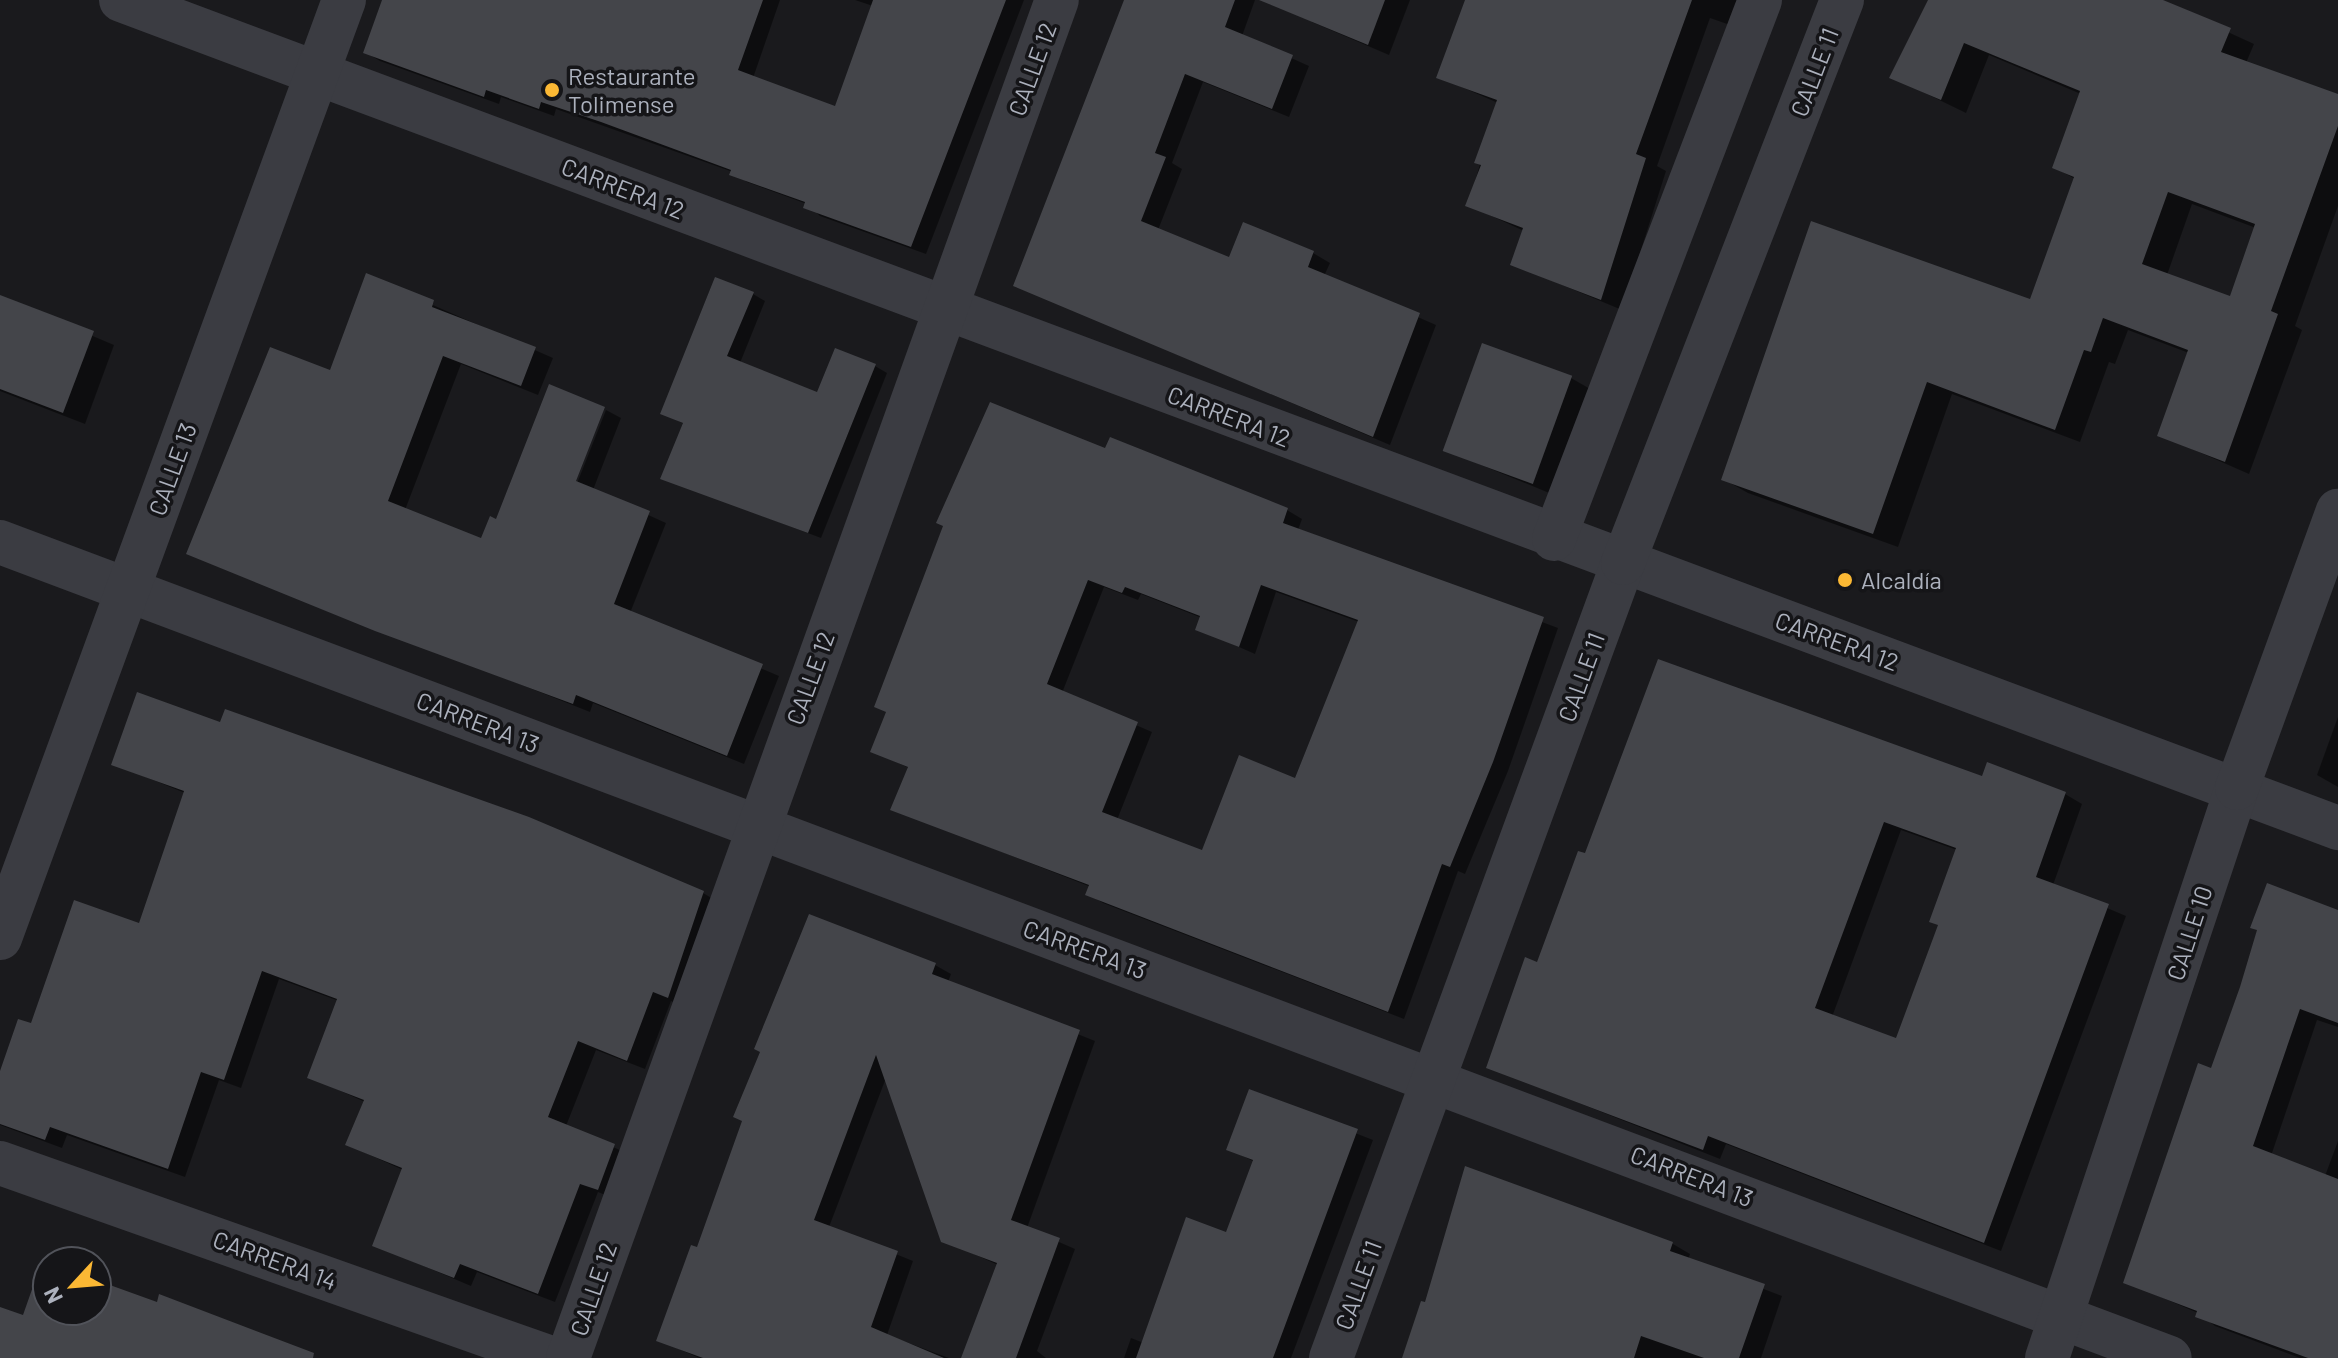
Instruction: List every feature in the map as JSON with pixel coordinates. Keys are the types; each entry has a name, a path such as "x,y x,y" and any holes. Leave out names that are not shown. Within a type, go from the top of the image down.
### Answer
{"street":[{"name":"CARRERA 12","path":"121,0 1554,539 2237,788 2338,828"},
{"name":"CALLE 13","path":"0,938 344,0"},
{"name":"CALLE 12","path":"568,1358 756,826 1057,0"},
{"path":"1554,539 1760,0"},
{"name":"CALLE 11","path":"1331,1358 1623,563 1842,0"},
{"name":"CALLE 10","path":"2047,1358 2237,788 2338,511"},
{"name":"CARRERA 13","path":"0,542 2170,1358"},
{"name":"CARRERA 14","path":"0,1163 551,1358"}],"building":[{"path":"382,0 763,0 738,70 835,106 873,0 1006,0 911,247 803,208 805,202 729,175 731,170 601,122 541,102 539,109 486,90 484,97 363,53"},
{"path":"1124,0 1235,0 1225,27 1293,55 1272,109 1185,74 1155,153 1166,157 1141,221 1229,257 1243,222 1314,251 1308,267 1420,313 1373,437 1013,286"},
{"path":"1259,0 1385,0 1368,45"},
{"path":"1465,0 1692,0 1636,154 1646,158 1601,300 1510,265 1523,228 1465,206 1481,165 1474,163 1497,100 1436,78"},
{"path":"1928,0 2163,0 2231,28 2221,52 2338,94 2338,126 2271,311 2278,314 2225,462 2157,436 2188,350 2103,318 2091,352 2084,350 2055,430 1927,382 1873,534 1721,480 1811,221 2030,299 2074,177 2052,168 2080,91 1964,43 1941,100 1889,78","holes":["2168,192 2255,224 2230,296 2142,264"]},
{"path":"366,273 434,300 432,307 536,347 521,386 443,356 388,501 481,538 490,516 496,519 549,384 605,407 576,481 650,511 614,604 763,664 727,756 576,695 573,704 375,631 186,554 270,347 330,370"},
{"path":"715,277 754,292 727,356 817,392 835,348 876,364 808,533 660,479 683,423 660,414"},
{"path":"0,295 94,331 63,413 0,389"},
{"path":"1482,343 1572,376 1533,484 1443,451"},
{"path":"990,402 1105,448 1110,437 1288,508 1283,523 1544,617 1493,762 1450,867 1442,864 1388,1012 1085,895 1089,885 890,810 908,767 870,752 886,712 874,707 943,526 936,523","holes":["1088,580 1122,593 1125,587 1200,616 1195,630 1239,647 1261,585 1358,620 1295,778 1239,755 1202,850 1102,812 1138,722 1047,684"]},
{"path":"1658,659 1982,776 1987,762 2066,792 2036,877 2109,904 1984,1243 1708,1136 1703,1150 1486,1068 1525,957 1537,962 1578,851 1585,853","holes":["1884,822 1956,848 1929,922 1938,925 1896,1038 1815,1008"]},
{"path":"137,692 220,722 225,709 529,817 704,891 668,998 653,992 627,1061 578,1041 548,1117 615,1144 598,1190 580,1184 538,1294 460,1264 454,1278 372,1246 402,1168 345,1145 364,1100 307,1078 337,999 262,971 224,1080 201,1072 168,1169 50,1127 45,1140 0,1124 0,1071 18,1019 31,1023 74,900 139,923 184,791 111,765"},
{"path":"2267,883 2338,910 2338,1023 2300,1009 2253,1146 2338,1179 2338,1358 2308,1358 2195,1317 2197,1311 2123,1283 2198,1063 2211,1068 2240,987 2257,930 2250,928"},
{"path":"809,914 936,963 932,974 1080,1030 1011,1220 1060,1238 1016,1358 961,1358 997,1263 941,1242 876,1055 814,1220 898,1251 871,1327 944,1358 703,1358 656,1341 691,1245 697,1247 742,1121 733,1117 760,1052 754,1049"},
{"path":"1249,1089 1358,1129 1273,1358 1136,1358 1186,1217 1226,1232 1253,1160 1226,1150"},
{"path":"1465,1166 1673,1242 1670,1251 1765,1284 1739,1358 1704,1358 1641,1336 1634,1358 1402,1358 1421,1301 1425,1302"},
{"path":"112,1286 157,1302 159,1294 314,1353 313,1358 0,1358 0,1307 23,1315 32,1289 32,1326 112,1326"}],"place":[{"name":"Restaurante Tolimense","path":"552,90"},
{"name":"Alcaldía","path":"1845,580"}]}
